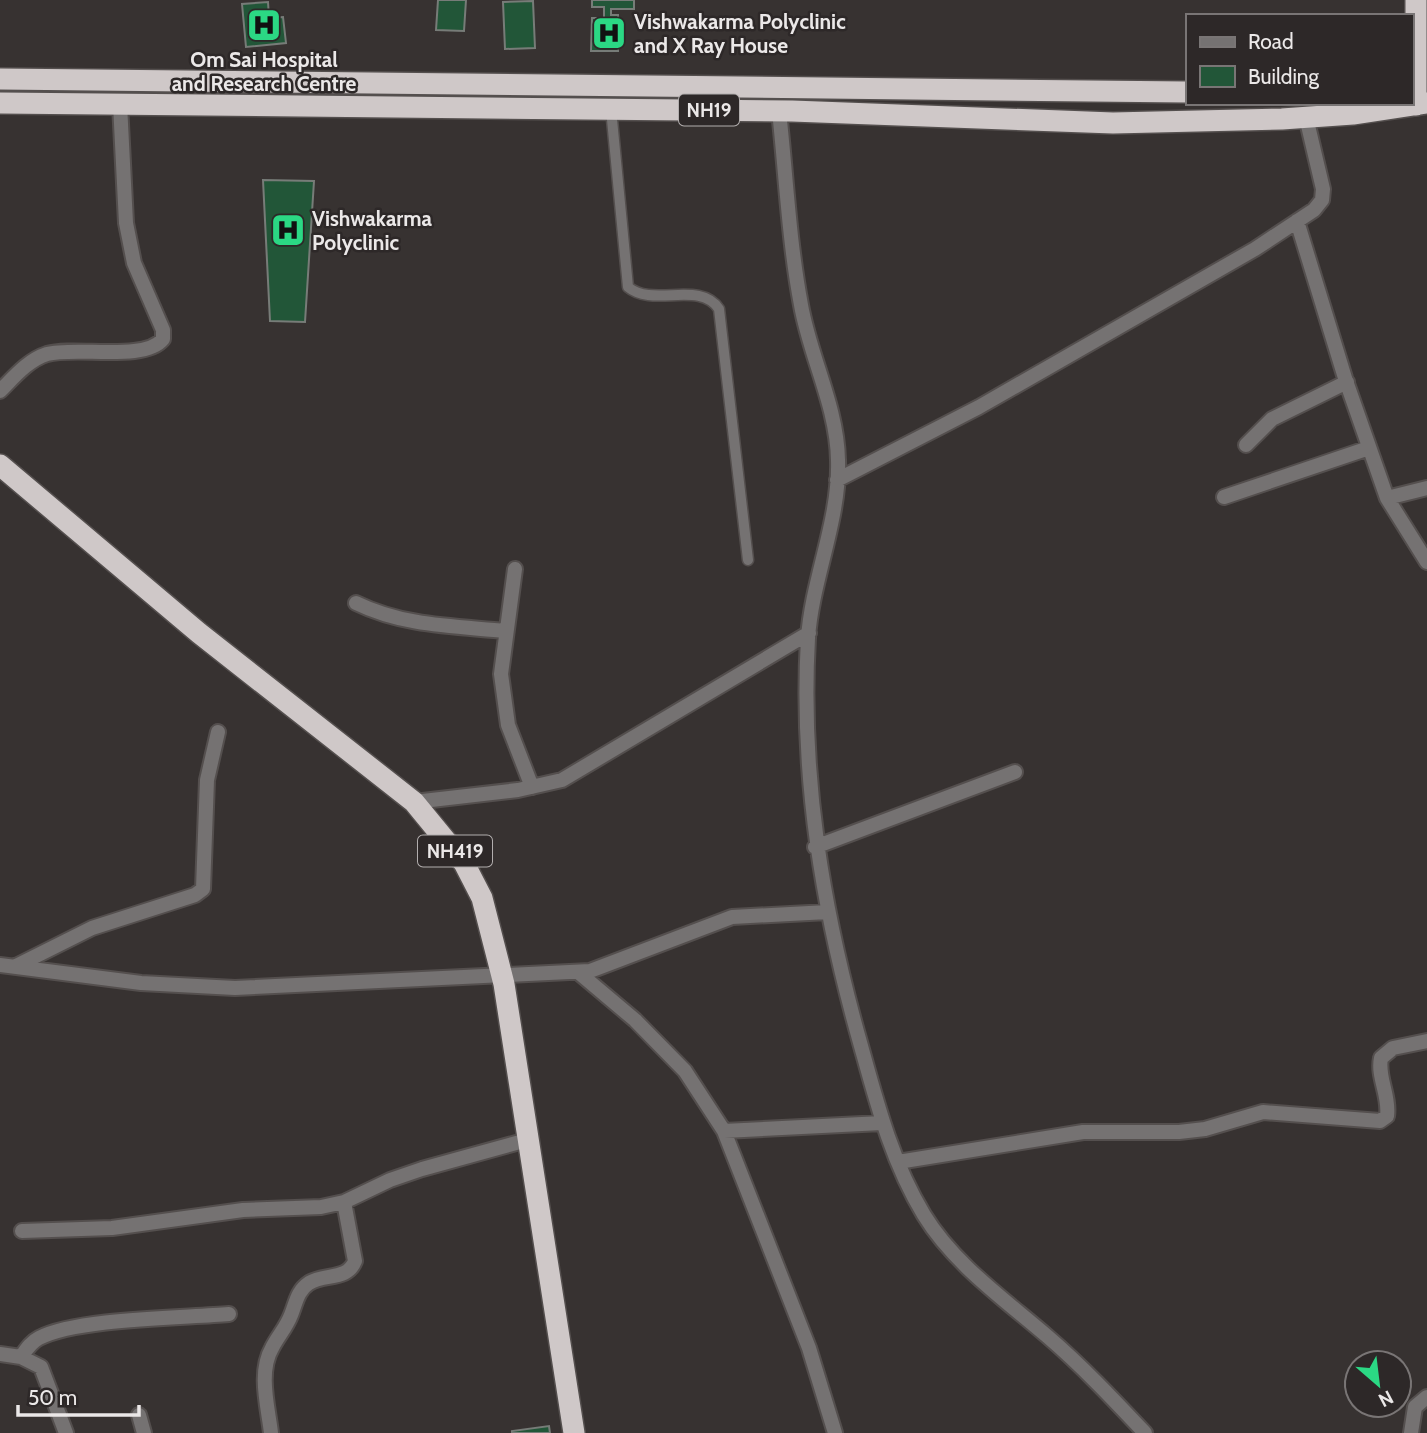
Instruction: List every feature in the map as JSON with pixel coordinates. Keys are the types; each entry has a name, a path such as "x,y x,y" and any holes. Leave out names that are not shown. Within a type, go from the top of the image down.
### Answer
{"highway":[{"path":"1416,0 1421,104"},
{"name":"NH19","path":"0,79 1186,92"},
{"name":"NH19","path":"0,103 779,111 1113,123 1306,117 1412,105"},
{"name":"NH419","path":"0,465 189,624 414,802 464,863 482,898 502,977 573,1433"}],"street":[{"path":"0,391 33,360 49,354 150,349 163,339 163,330 134,262 126,223 120,104"},
{"path":"779,111 801,306 835,432 837,480 809,633 805,715 815,847 840,970 882,1123 924,1215 942,1241 978,1277 1091,1376 1145,1433"},
{"path":"837,480 979,407 1255,249 1297,222 1322,200 1323,189 1306,117"},
{"path":"1297,222 1387,498 1427,562"},
{"path":"1246,445 1272,419 1347,382"},
{"path":"1224,497 1369,447"},
{"path":"1387,498 1427,488"},
{"path":"515,569 501,674 504,704 532,787"},
{"path":"356,603 380,615 411,622 505,631"},
{"path":"414,802 549,784 576,772 809,633"},
{"path":"16,966 92,928 195,895 204,889 207,780 218,732"},
{"path":"815,847 1015,772"},
{"path":"0,965 141,983 235,989 502,977 578,972 607,967 706,924 732,917 828,912"},
{"path":"578,972 635,1020 685,1071 724,1131 809,1348 835,1433"},
{"path":"898,1162 1083,1132 1179,1132 1205,1129 1263,1112 1380,1121 1387,1116 1388,1105 1379,1067 1381,1058 1393,1048 1427,1041"},
{"path":"724,1131 882,1123"},
{"path":"22,1231 111,1228 243,1210 344,1202 390,1180 422,1169 527,1140"},
{"path":"271,1433 264,1373 271,1348 282,1335 299,1292 315,1280 345,1274 355,1261 344,1202"},
{"path":"21,1357 41,1337 90,1325 229,1314"},
{"path":"0,1354 21,1357 41,1367 47,1376 66,1433"},
{"path":"1411,1433 1415,1407 1427,1397"},
{"path":"139,1415 144,1433"}],"lane":[{"path":"611,109 628,287 644,295 702,296 713,300 719,309 748,560"}],"building":[{"path":"438,0 466,0 464,31 436,30"},
{"path":"592,0 634,0 634,9 611,9 611,15 618,15 618,51 591,51 592,18 604,18 604,7 592,7"},
{"path":"533,1 535,48 505,49 503,2"},
{"path":"268,2 269,18 283,17 286,43 246,47 242,4"},
{"path":"263,180 314,181 305,322 270,321"},
{"path":"549,1426 550,1433 512,1433 512,1431"}],"place":[{"name":"Om Sai Hospital and Research Centre","path":"264,25"},
{"name":"Vishwakarma Polyclinic and X Ray House","path":"609,33"},
{"name":"Vishwakarma Polyclinic","path":"288,230"}]}
